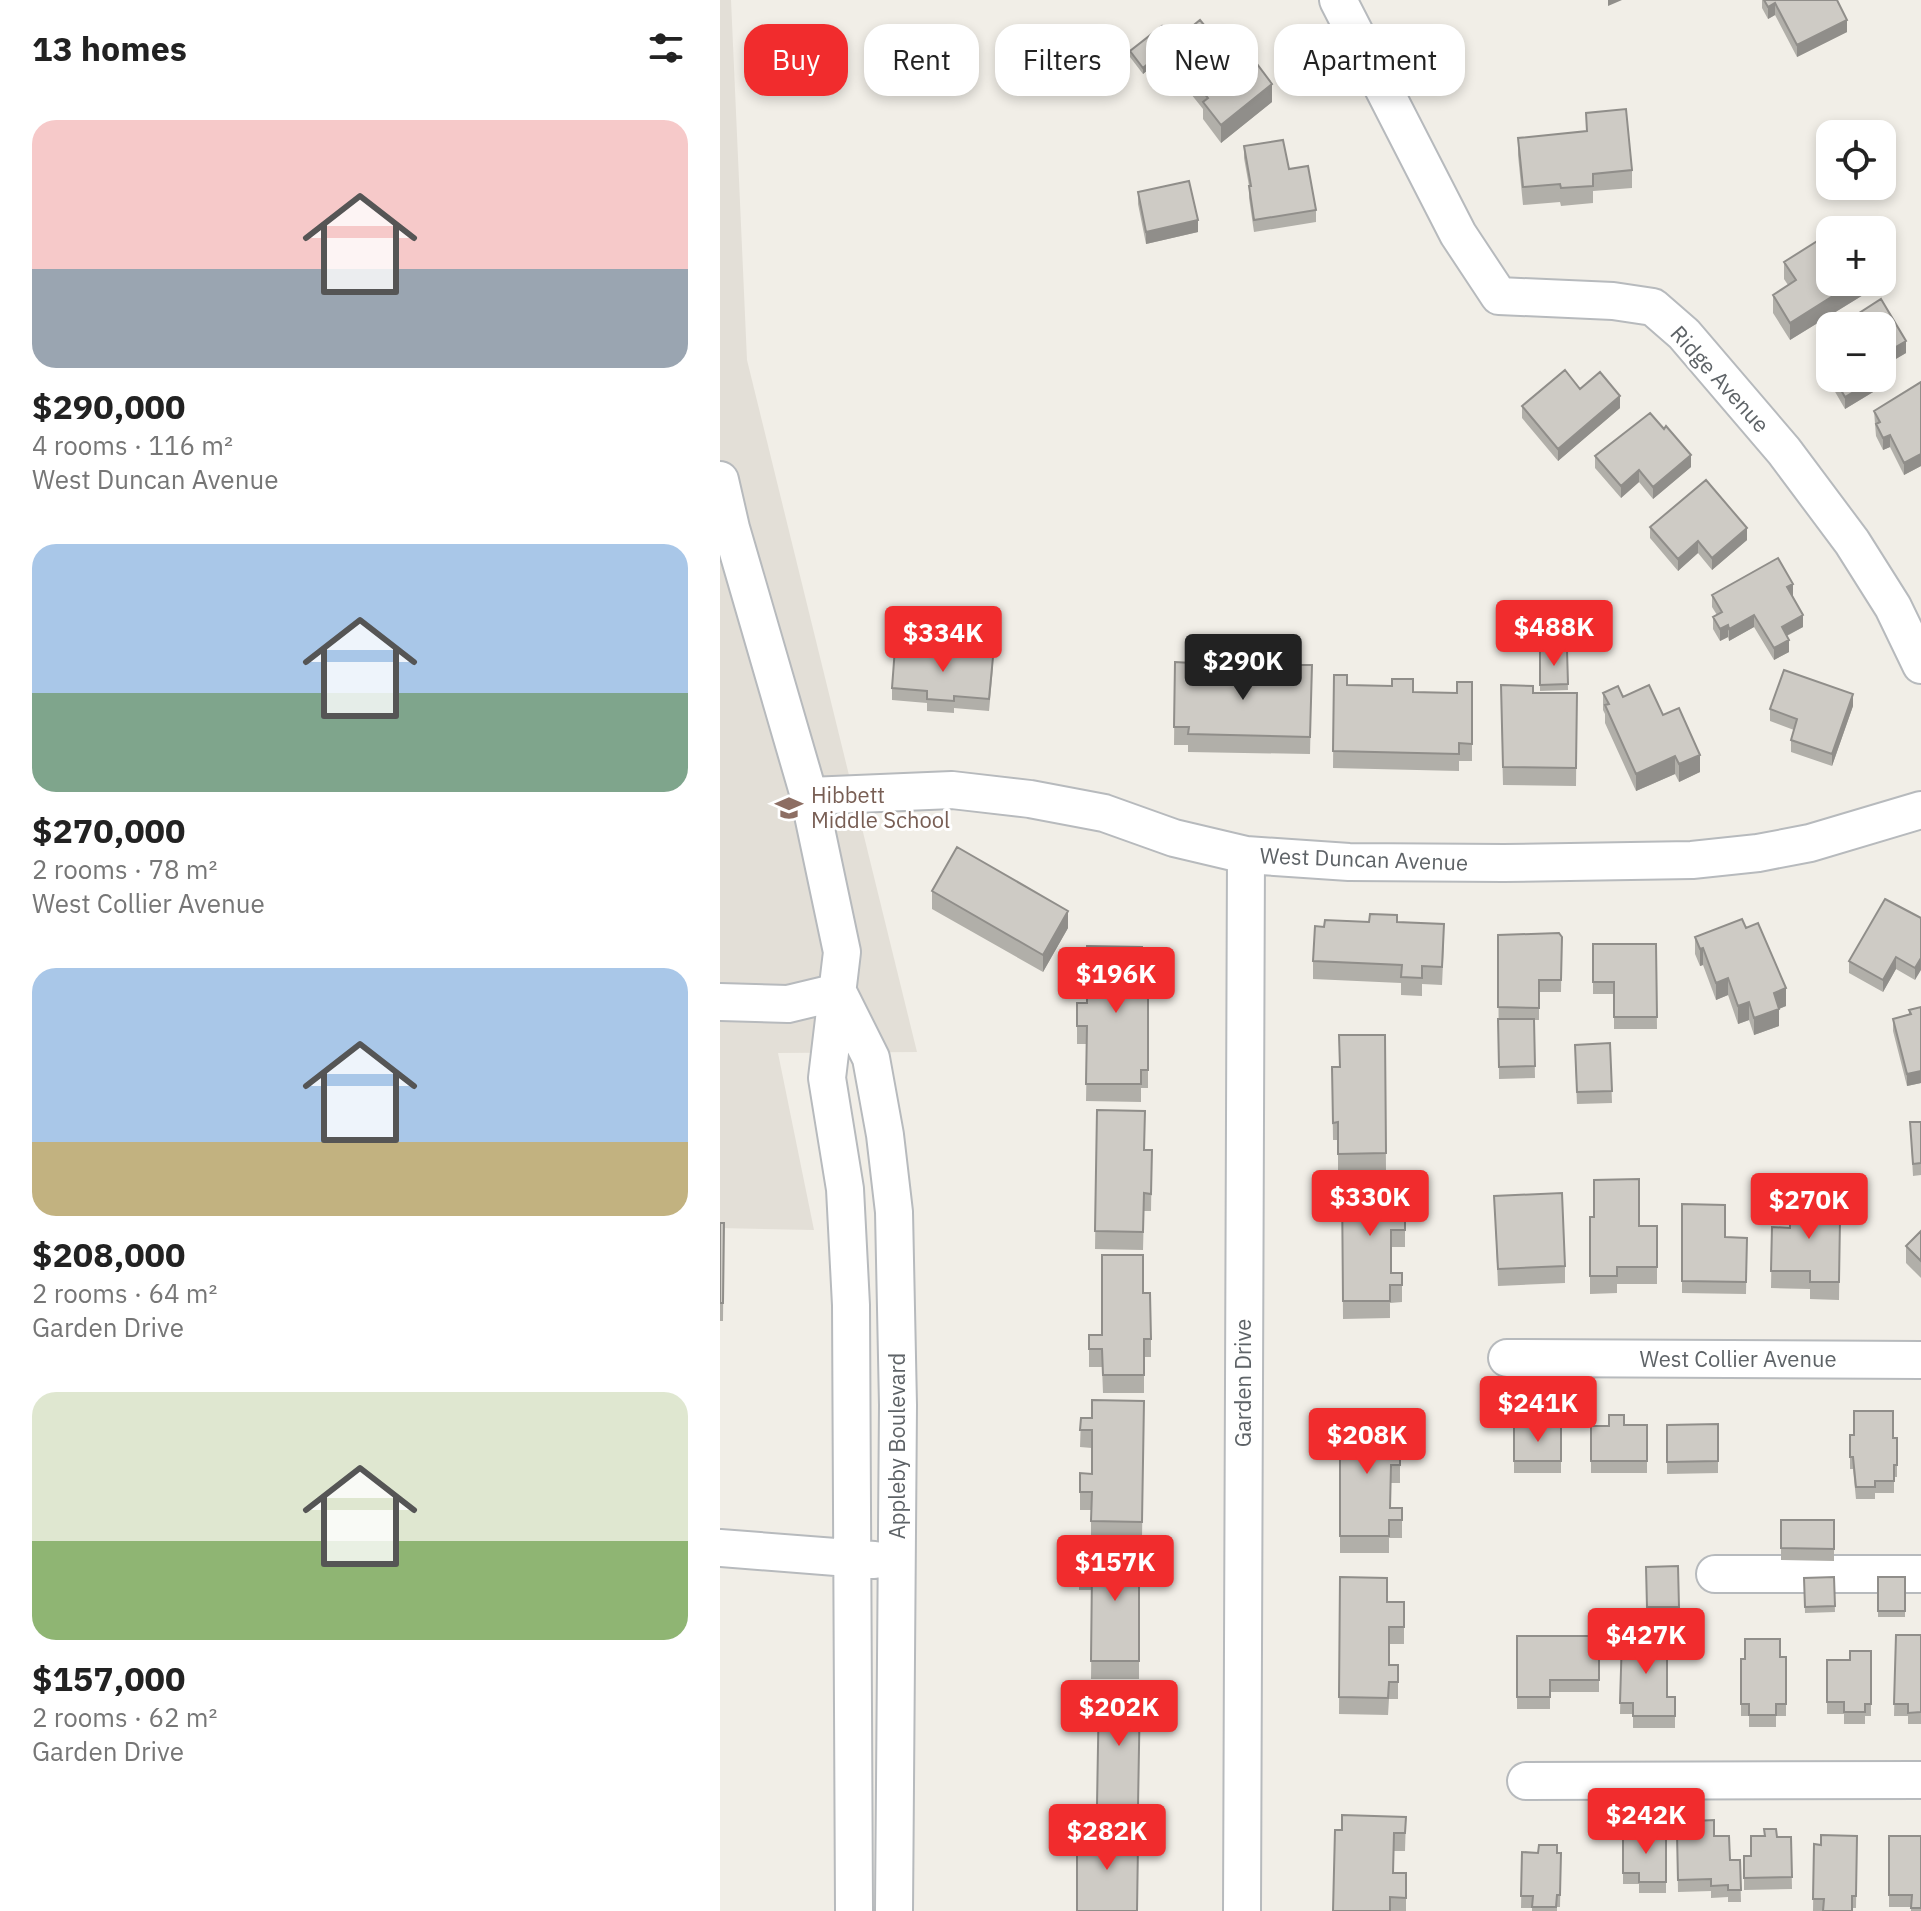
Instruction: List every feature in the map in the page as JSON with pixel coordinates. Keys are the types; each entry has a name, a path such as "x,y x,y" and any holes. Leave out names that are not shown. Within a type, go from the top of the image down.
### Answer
{"street":[{"name":"Ridge Avenue","path":"1338,0 1458,234 1499,296 1613,301 1653,307 1684,334 1784,451 1852,542 1893,607 1921,665"},
{"name":"Appleby Boulevard","path":"720,480 731,528 809,796 842,952 827,1078 845,1189 853,1392 854,1911"},
{"name":"West Duncan Avenue","path":"809,796 952,790 1030,799 1104,813 1174,838 1246,855 1365,862 1692,860 1758,853 1810,843 1921,810"},
{"name":"Garden Drive","path":"1242,1911 1246,855"},
{"name":"Appleby Boulevard","path":"838,992 871,1058 885,1135 894,1212 898,1405 894,1911"},
{"path":"720,1002 788,1004 838,992"},
{"name":"West Collier Avenue","path":"1507,1358 1921,1360"},
{"path":"720,1548 897,1561"},
{"path":"1715,1574 1921,1574"},
{"path":"1526,1781 1921,1780"}],"shaded area":[{"name":"Hibbett Middle School","path":"720,0 731,0 747,360 917,1052 778,1053 814,1230 720,1228"}],"building":[{"path":"1764,0 1837,0 1847,20 1797,45 1775,3 1768,7"},
{"path":"1146,38 1146,65 1143,68 1130,51"},
{"path":"1258,65 1272,84 1258,95"},
{"path":"1206,96 1257,96 1221,125 1203,102"},
{"path":"1626,109 1632,170 1593,174 1593,186 1561,188 1560,184 1523,187 1518,138 1587,131 1586,113"},
{"path":"1283,140 1289,169 1308,166 1316,210 1254,220 1244,146"},
{"path":"1189,181 1198,220 1146,232 1138,192"},
{"path":"1816,242 1816,296 1833,296 1790,323 1773,295 1796,280 1784,262"},
{"path":"1881,299 1889,312 1861,312"},
{"path":"1896,324 1906,341 1896,347"},
{"path":"1565,370 1580,389 1600,372 1620,396 1558,449 1522,406"},
{"path":"1921,382 1921,454 1904,463 1890,435 1883,438 1874,411"},
{"path":"1650,413 1691,455 1653,487 1639,470 1621,486 1595,456"},
{"path":"1706,480 1747,528 1712,558 1698,541 1678,559 1650,527"},
{"path":"1778,558 1793,584 1787,587 1803,615 1782,627 1789,640 1774,648 1754,615 1729,629 1728,625 1720,629 1713,617 1722,612 1712,595"},
{"path":"895,648 993,657 989,699 954,696 954,701 927,699 927,691 892,688"},
{"path":"1567,650 1568,684 1540,685 1540,651"},
{"path":"1175,662 1191,663 1191,673 1232,674 1232,664 1257,664 1257,674 1299,675 1299,665 1312,665 1310,737 1188,734 1189,727 1174,727"},
{"path":"1784,670 1853,694 1832,754 1791,740 1797,719 1770,709"},
{"path":"1334,675 1347,675 1347,685 1392,686 1392,679 1413,679 1413,692 1457,693 1457,682 1472,682 1472,744 1459,743 1459,754 1333,751"},
{"path":"1501,685 1533,686 1533,693 1577,693 1576,768 1503,767"},
{"path":"1649,685 1663,715 1679,708 1700,755 1679,764 1675,756 1636,774 1605,705 1609,704 1603,693 1618,686 1623,697"},
{"path":"957,847 1068,911 1043,955 932,891"},
{"path":"1885,899 1921,918 1921,958 1915,968 1896,957 1883,980 1849,961"},
{"path":"1370,914 1397,915 1397,922 1444,924 1442,967 1422,966 1422,978 1401,977 1402,965 1313,961 1315,926 1324,927 1325,920 1369,922"},
{"path":"1742,919 1746,928 1758,923 1786,988 1774,993 1779,1009 1754,1018 1749,1002 1738,1006 1728,978 1716,983 1703,948 1700,949 1695,937"},
{"path":"1559,933 1562,937 1561,980 1539,980 1539,1008 1498,1007 1498,935"},
{"path":"1593,944 1656,944 1657,1017 1614,1017 1614,982 1593,982"},
{"path":"1087,946 1142,947 1142,962 1148,962 1148,1070 1141,1070 1141,1084 1086,1084 1087,1026 1077,1026 1077,1003 1087,1003"},
{"path":"1921,1007 1921,1071 1907,1074 1893,1019 1911,1014 1909,1010"},
{"path":"1498,1019 1534,1019 1535,1066 1499,1067"},
{"path":"1339,1035 1385,1035 1386,1153 1338,1154 1338,1122 1333,1123 1332,1067 1340,1067"},
{"path":"1610,1043 1612,1091 1577,1092 1575,1045"},
{"path":"1097,1110 1145,1111 1144,1150 1152,1150 1151,1194 1144,1193 1143,1232 1095,1231"},
{"path":"1910,1122 1921,1122 1921,1163 1913,1164"},
{"path":"1639,1179 1639,1226 1657,1226 1657,1267 1617,1267 1617,1276 1590,1276 1590,1217 1594,1217 1594,1180"},
{"path":"1342,1182 1405,1182 1405,1230 1391,1230 1391,1273 1402,1273 1402,1285 1390,1285 1390,1301 1343,1301"},
{"path":"1562,1193 1565,1266 1498,1269 1494,1196"},
{"path":"1790,1200 1834,1200 1834,1219 1840,1219 1839,1282 1810,1282 1810,1271 1771,1271 1772,1227 1790,1228"},
{"path":"1682,1204 1725,1205 1725,1237 1747,1238 1746,1282 1682,1281"},
{"path":"720,1223 724,1223 723,1303 720,1303"},
{"path":"1921,1231 1921,1261 1906,1246"},
{"path":"1102,1255 1143,1255 1143,1293 1150,1293 1151,1339 1144,1339 1144,1375 1103,1375 1102,1349 1089,1349 1089,1335 1102,1335"},
{"path":"1092,1400 1144,1401 1142,1522 1091,1521 1092,1492 1080,1492 1080,1473 1092,1474 1092,1430 1080,1430 1081,1418 1092,1418"},
{"path":"1854,1411 1893,1411 1893,1438 1897,1438 1894,1481 1875,1481 1875,1487 1856,1487 1853,1457 1850,1457"},
{"path":"1340,1415 1390,1416 1390,1445 1400,1445 1400,1465 1391,1465 1390,1508 1402,1508 1402,1520 1389,1520 1389,1536 1340,1536"},
{"path":"1609,1415 1624,1415 1624,1425 1647,1425 1647,1461 1591,1461 1591,1426 1609,1426"},
{"path":"1718,1424 1718,1461 1667,1462 1667,1425"},
{"path":"1514,1426 1561,1426 1561,1461 1514,1461"},
{"path":"1781,1520 1834,1520 1834,1549 1781,1548"},
{"path":"1091,1546 1139,1546 1139,1661 1091,1661 1092,1573 1079,1573 1079,1563 1091,1563"},
{"path":"1678,1566 1679,1607 1647,1607 1646,1567"},
{"path":"1340,1577 1387,1578 1387,1602 1404,1602 1404,1627 1389,1627 1389,1665 1398,1665 1398,1682 1389,1682 1388,1698 1339,1697"},
{"path":"1834,1577 1835,1606 1805,1607 1804,1578"},
{"path":"1878,1577 1905,1577 1905,1611 1878,1611"},
{"path":"1896,1635 1921,1635 1921,1712 1908,1713 1908,1704 1894,1704"},
{"path":"1517,1636 1599,1636 1599,1680 1550,1680 1550,1697 1517,1697"},
{"path":"1667,1636 1667,1697 1675,1697 1675,1716 1633,1716 1633,1703 1620,1703 1622,1637"},
{"path":"1745,1639 1780,1639 1780,1657 1786,1657 1786,1704 1776,1704 1776,1715 1749,1715 1749,1704 1741,1704 1741,1659 1745,1659"},
{"path":"1850,1651 1871,1651 1871,1704 1865,1704 1865,1712 1844,1712 1844,1702 1827,1702 1827,1660 1850,1660"},
{"path":"1099,1689 1140,1689 1138,1807 1097,1805"},
{"path":"1342,1815 1406,1817 1405,1833 1394,1833 1393,1873 1406,1873 1406,1898 1390,1897 1390,1911 1333,1911 1335,1830 1342,1830"},
{"path":"1714,1820 1714,1836 1729,1836 1730,1860 1740,1860 1741,1890 1728,1890 1728,1885 1711,1886 1711,1879 1678,1880 1677,1834 1694,1834 1694,1821"},
{"path":"1764,1829 1776,1829 1777,1837 1791,1837 1792,1877 1744,1878 1744,1856 1751,1856 1751,1836 1765,1836"},
{"path":"1085,1830 1131,1830 1131,1844 1138,1844 1137,1911 1077,1911 1077,1847 1085,1847"},
{"path":"1637,1830 1650,1830 1650,1835 1666,1835 1666,1882 1639,1882 1639,1873 1623,1873 1623,1836 1637,1836"},
{"path":"1821,1835 1857,1836 1856,1896 1852,1896 1852,1911 1823,1911 1824,1899 1813,1899 1814,1844 1821,1845"},
{"path":"1889,1836 1921,1836 1921,1908 1911,1908 1912,1895 1889,1895"},
{"path":"1539,1845 1557,1845 1557,1853 1561,1853 1560,1895 1557,1895 1556,1907 1532,1907 1533,1896 1521,1896 1522,1852 1538,1853"}],"place":[{"name":"Hibbett Middle School","path":"789,808"}]}
